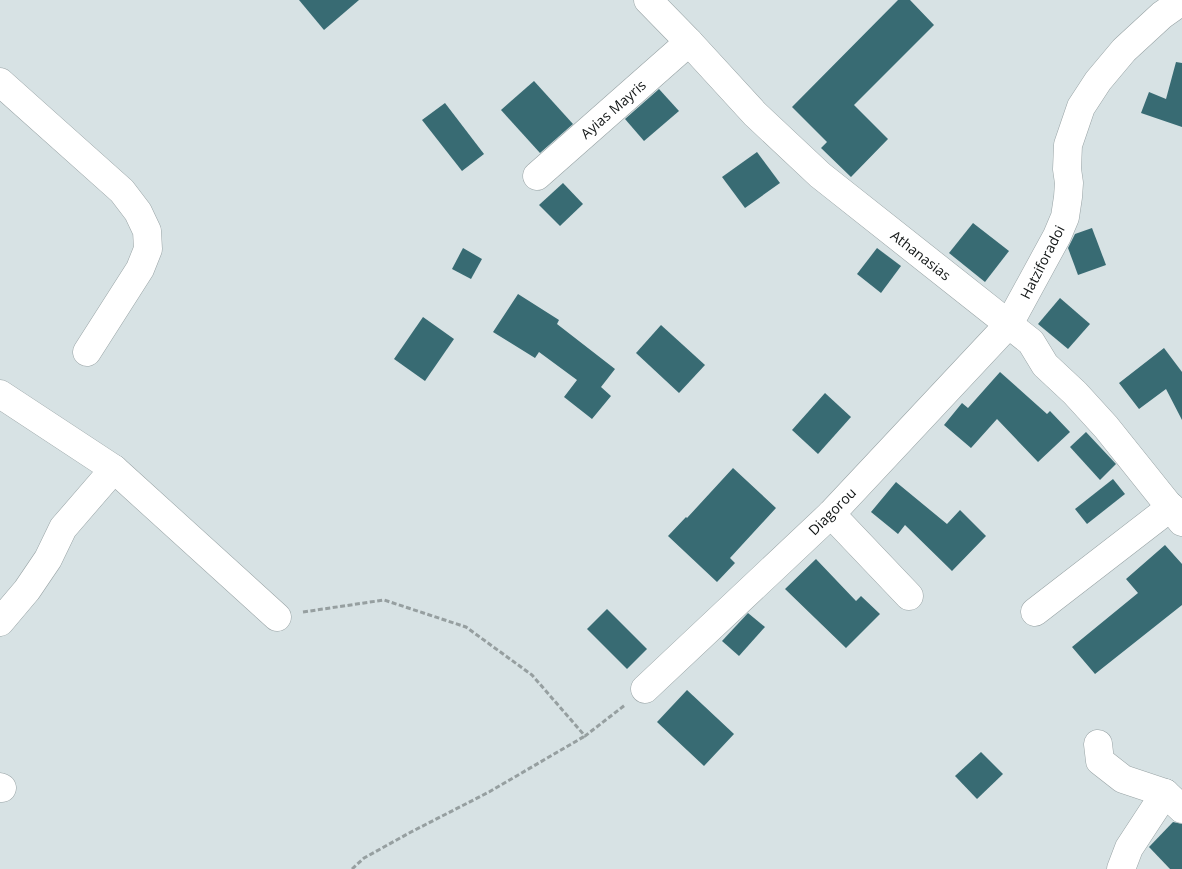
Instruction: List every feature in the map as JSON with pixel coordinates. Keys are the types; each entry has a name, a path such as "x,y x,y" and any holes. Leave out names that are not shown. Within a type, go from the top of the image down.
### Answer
{"street":[{"name":"Athanasias","path":"648,0 755,114 820,175 1030,342 1045,365 1075,393 1106,428 1176,514"},
{"name":"Hatziforadoi","path":"1009,324 1057,236 1065,217 1069,183 1067,169 1068,145 1081,107 1098,80 1124,50 1162,15 1182,1"},
{"name":"Ayias Mayris","path":"537,176 689,42"},
{"path":"0,82 122,191 138,212 147,231 148,248 140,269 87,352"},
{"name":"Diagorou","path":"645,689 831,514 1009,324"},
{"path":"0,394 114,468 278,616"},
{"path":"0,622 27,590 48,559 63,528 114,468"},
{"path":"831,514 909,596"},
{"path":"1035,612 1176,514"},
{"path":"1098,744 1100,762 1123,779 1174,801 1129,848 1121,869"}],"path":[{"path":"278,616 384,600 466,626 532,675 585,736"},
{"path":"352,869 364,858 489,792 585,736 645,689"}],"building":[{"path":"299,0 359,0 324,30"},
{"path":"898,0 910,0 934,25 854,105 888,139 851,177 821,148 827,142 792,107"},
{"path":"1176,62 1182,63 1182,127 1141,113 1149,92 1166,99"},
{"path":"534,81 573,124 540,153 501,110"},
{"path":"659,89 679,111 644,141 625,119"},
{"path":"445,103 484,154 462,171 422,120"},
{"path":"757,152 780,183 745,208 722,177"},
{"path":"563,183 583,204 560,226 539,205"},
{"path":"973,223 1009,251 985,282 949,253"},
{"path":"1092,228 1106,265 1078,275 1068,248 1075,234"},
{"path":"463,248 482,259 471,279 452,269"},
{"path":"877,248 901,266 881,293 857,274"},
{"path":"518,294 559,320 557,324 615,369 601,387 611,396 592,419 564,397 577,380 539,352 535,358 493,332"},
{"path":"1060,298 1090,324 1068,349 1038,324"},
{"path":"423,317 454,339 425,381 394,359"},
{"path":"661,325 705,365 679,393 636,353"},
{"path":"1164,348 1182,372 1182,420 1166,389 1139,409 1119,383"},
{"path":"1000,372 1047,414 1050,411 1070,432 1038,462 997,419 971,448 944,425 962,403 968,408"},
{"path":"825,393 851,417 818,454 792,430"},
{"path":"1086,432 1116,464 1100,480 1070,447"},
{"path":"733,468 776,508 730,558 735,563 717,582 668,536"},
{"path":"1113,479 1125,494 1087,524 1075,509"},
{"path":"896,482 947,524 960,510 986,536 952,571 905,525 898,534 871,512"},
{"path":"1165,545 1182,564 1182,605 1095,674 1072,647 1138,593 1126,579"},
{"path":"816,559 856,601 861,596 880,614 846,648 785,589"},
{"path":"607,609 647,649 627,669 587,629"},
{"path":"748,613 765,627 739,656 722,641"},
{"path":"687,690 734,734 704,766 657,722"},
{"path":"981,752 1003,774 977,799 955,776"},
{"path":"1173,822 1182,824 1182,869 1170,869 1149,847"}]}
